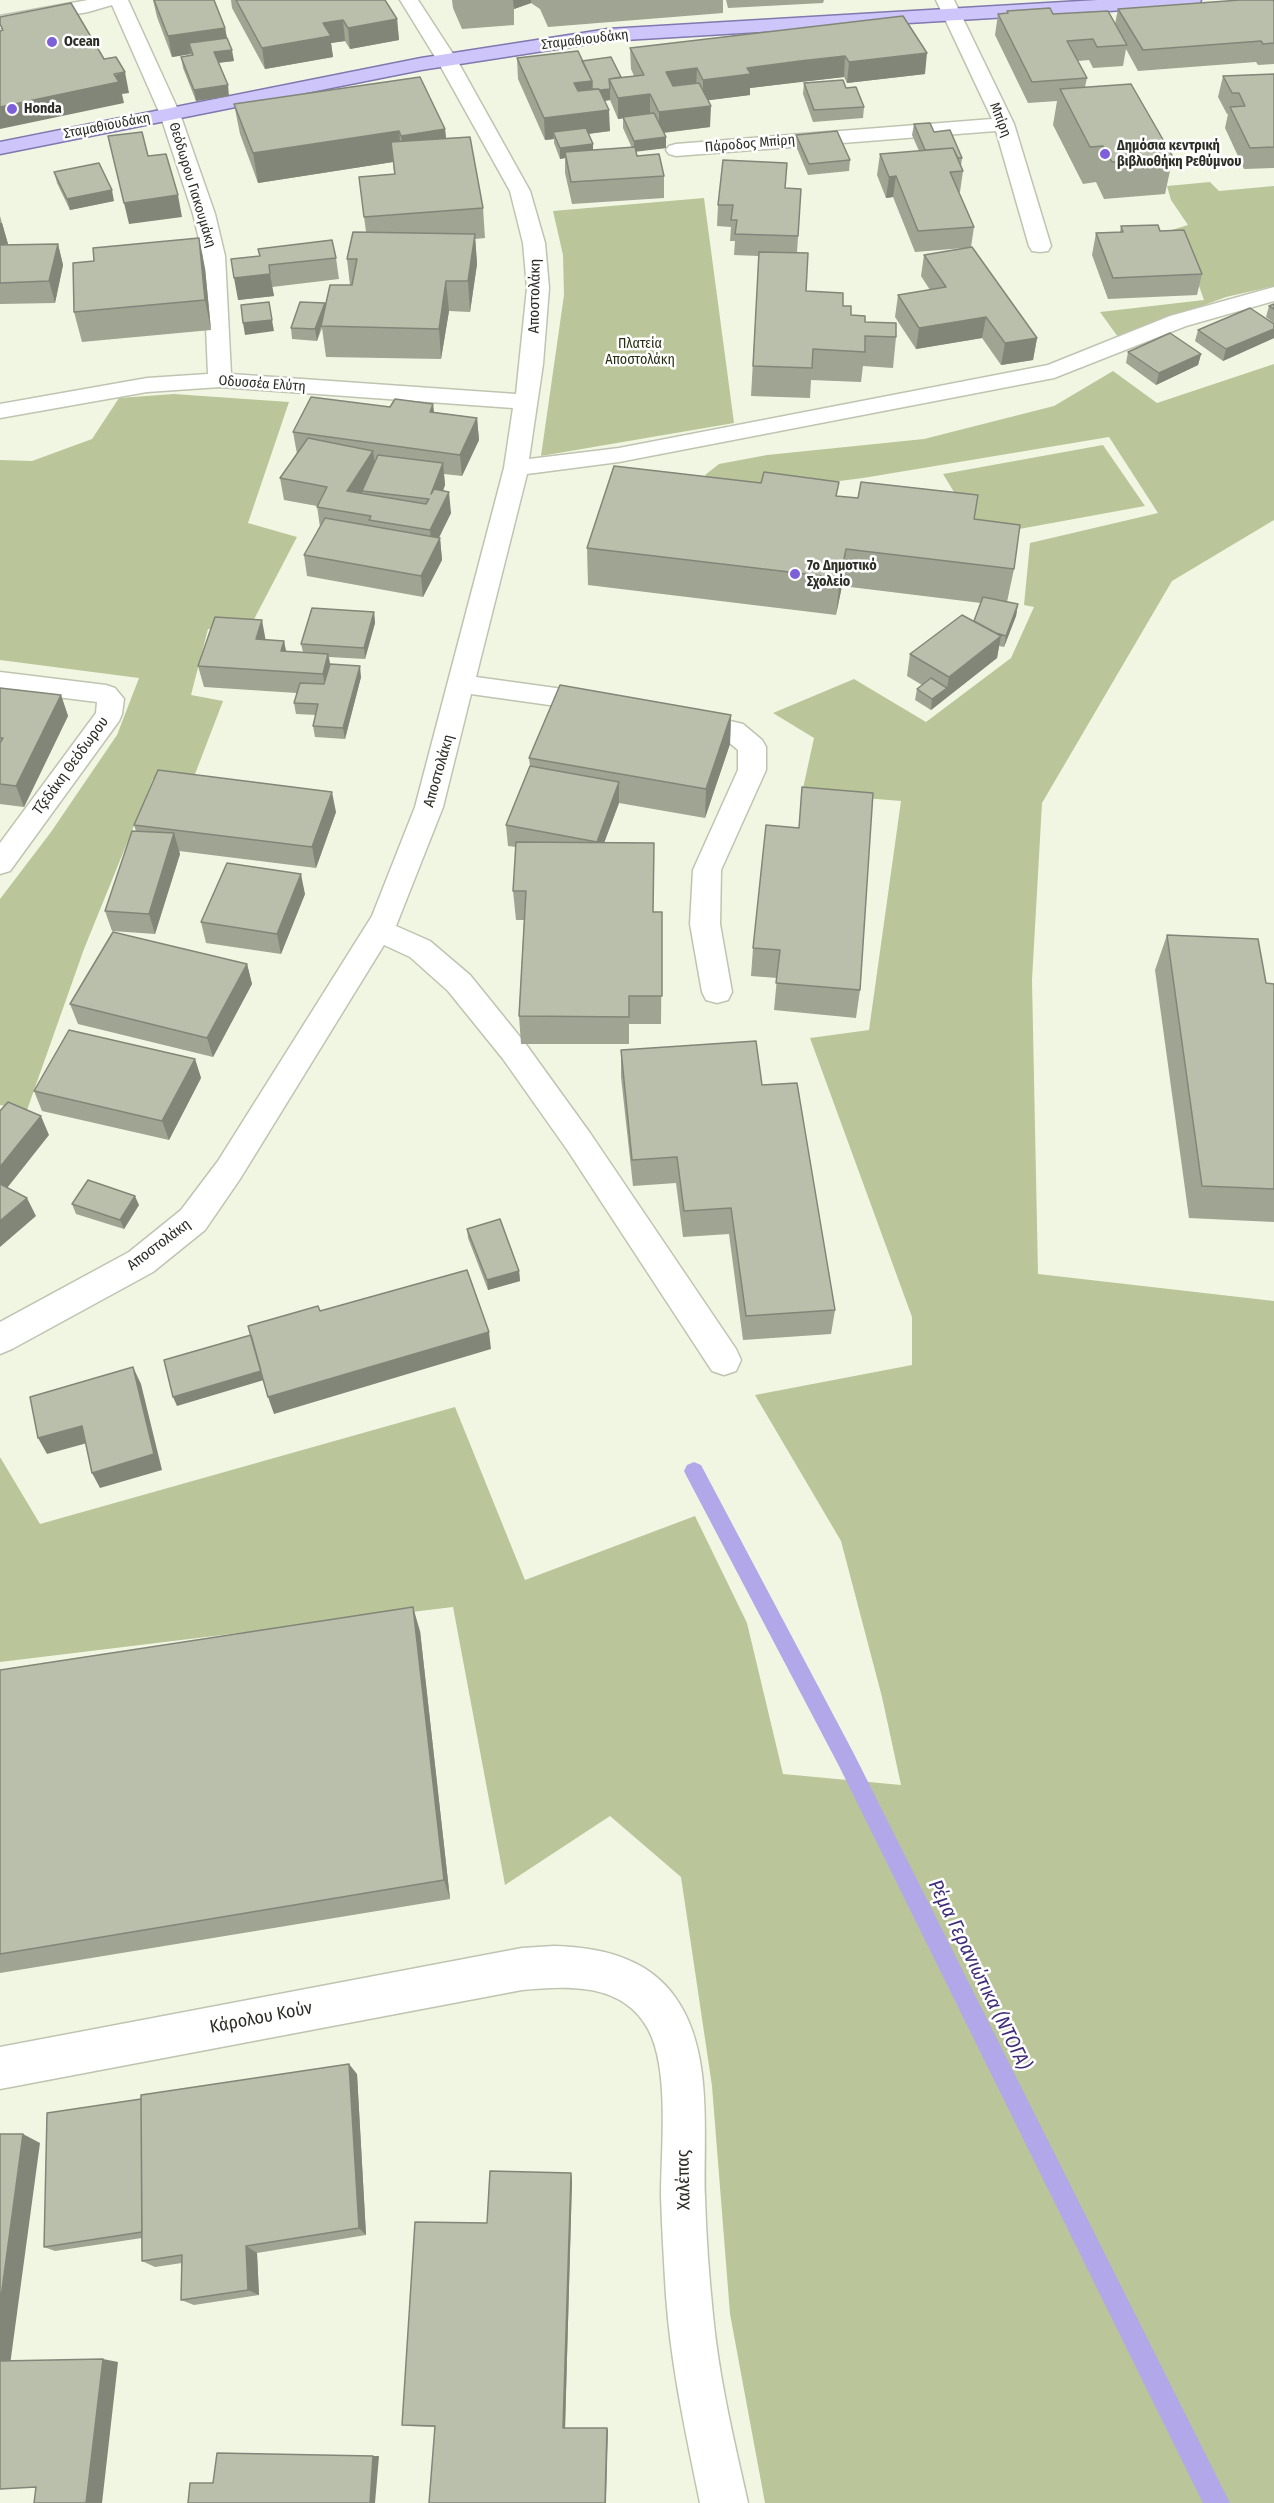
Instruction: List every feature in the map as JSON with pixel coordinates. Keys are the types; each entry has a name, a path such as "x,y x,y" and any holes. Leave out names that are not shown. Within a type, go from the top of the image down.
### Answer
{"main road":[{"name":"Σταμαθιουδάκη","path":"0,148 447,60 609,35 948,7 1183,0"}],"street":[{"path":"0,22 107,0"},
{"name":"Θεόδωρου Γιακουμάκη","path":"119,0 170,114 204,213 214,256 220,380"},
{"name":"Αποστολάκη","path":"0,1339 141,1262 193,1220 229,1170 378,930 399,889 429,807 516,468 533,354 538,288 534,243 527,212 513,176 447,60 409,0"},
{"name":"Μπίρη","path":"948,7 1004,124 1040,246"},
{"name":"Πάροδος Μπίρη","path":"676,150 1004,124"},
{"path":"516,468 619,455 1054,371 1178,321 1274,294"},
{"name":"Οδυσσέα Ελύτη","path":"0,411 147,385 220,380 526,402"},
{"name":"Τζεδάκη Θεόδωρου","path":"0,681 106,694 111,699 109,714 0,864"},
{"path":"461,684 627,707"},
{"path":"661,713 733,731 752,747 752,770 707,870 705,924 717,992"},
{"path":"378,930 420,949 459,983 514,1052 579,1142 724,1360"},
{"name":"Χαλέπας","path":"522,1969 579,1966 603,1971 627,1980 648,1995 661,2014 673,2040 684,2099 683,2195 687,2281 694,2356 724,2503"},
{"name":"Κάρολου Κούν","path":"0,2068 522,1969"}],"green space":[{"path":"1210,182 1219,191 1274,186 1274,286 1226,297 1118,337 1100,312 1204,300 1184,244 1155,235 1188,225 1171,200 1167,186"},
{"name":"Πλατεία Αποστολάκη","path":"704,198 734,423 541,456 564,295 563,255 553,211"},
{"path":"1274,364 1274,520 1172,581 1042,803 1032,980 1038,1274 1274,1301 1274,2503 765,2503 730,2314 712,2086 681,1877 610,1816 505,1885 453,1607 0,1662 0,1457 40,1524 455,1407 525,1580 695,1516 747,1623 783,1774 901,1785 882,1697 841,1541 755,1395 912,1365 912,1317 810,1038 869,1030 901,801 802,793 814,738 773,713 854,679 926,722 1011,658 1034,607 1024,605 1030,543 1158,513 1109,437 863,478 754,492 720,490 705,475 719,464 767,455 924,439 1054,406 1113,371 1157,403"},
{"path":"174,394 289,402 248,523 297,537 250,627 208,629 191,695 223,701 192,782 153,779 84,949 27,1110 0,1105 0,899 51,832 117,735 139,678 0,660 0,460 32,461 92,439 119,398"},
{"path":"1103,445 1145,506 981,536 943,474"}],"building":[{"path":"154,0 214,0 225,28 168,36"},
{"path":"236,0 385,0 397,19 348,28 343,20 323,23 331,36 262,48"},
{"path":"1240,0 1273,0 1274,43 1263,44 1261,41 1143,50 1118,9"},
{"path":"71,3 104,59 116,57 125,72 114,74 119,82 0,107 0,31 3,30 0,17"},
{"path":"1050,8 1053,14 1108,11 1127,45 1097,47 1093,39 1067,41 1087,78 1032,82 998,14 1008,13 1007,11"},
{"path":"903,16 927,53 849,62 845,56 800,61 747,68 751,74 703,80 697,68 666,72 673,86 699,83 711,106 659,112 650,94 618,98 609,79 644,75 630,48"},
{"path":"227,38 232,50 214,52 228,85 194,90 181,57 193,55 189,43"},
{"path":"578,51 592,81 574,83 578,91 599,89 609,110 544,118 517,58"},
{"path":"611,57 621,77 609,79 610,89 592,89 592,81 582,61"},
{"path":"1274,74 1274,147 1250,148 1230,107 1245,106 1239,93 1232,93 1223,76"},
{"path":"420,77 445,129 401,136 399,131 253,153 234,104"},
{"path":"843,80 846,88 856,87 864,107 814,110 804,83"},
{"path":"1131,84 1173,157 1112,162 1103,146 1090,147 1060,89"},
{"path":"654,113 666,137 634,141 623,117"},
{"path":"930,123 934,132 950,130 962,158 958,158 953,148 925,150 914,124"},
{"path":"586,128 593,144 560,148 553,132"},
{"path":"837,131 850,160 809,164 796,135"},
{"path":"142,132 148,156 166,154 178,195 124,203 108,136"},
{"path":"470,137 483,208 364,217 359,177 395,174 391,142"},
{"path":"635,147 637,156 659,154 664,176 571,182 565,152"},
{"path":"953,148 963,171 950,172 974,227 918,231 896,176 889,177 880,154"},
{"path":"723,160 787,163 785,188 801,189 798,236 735,234 737,220 731,220 733,205 718,205"},
{"path":"99,163 112,190 67,199 54,172"},
{"path":"1158,225 1160,231 1184,230 1202,274 1113,278 1096,233 1123,232 1121,226"},
{"path":"353,232 475,234 468,281 446,281 439,329 321,326 330,285 352,285 357,259 347,259"},
{"path":"199,238 205,300 74,312 73,263 94,261 93,248"},
{"path":"332,240 336,258 269,265 270,274 234,278 231,259 260,256 258,249"},
{"path":"58,244 49,281 0,283 0,245"},
{"path":"972,247 1037,338 1005,343 986,317 919,328 898,295 946,287 924,255"},
{"path":"759,252 808,253 806,291 843,293 843,306 851,306 851,315 865,316 865,322 896,323 896,337 865,336 865,352 813,349 812,368 753,366"},
{"path":"269,302 272,320 243,323 241,305"},
{"path":"300,302 325,303 315,329 291,328"},
{"path":"1250,308 1274,324 1274,329 1226,349 1198,330"},
{"path":"1170,333 1201,354 1159,373 1128,352"},
{"path":"311,397 390,407 395,399 433,404 430,412 477,418 460,455 293,432"},
{"path":"308,438 373,451 347,491 426,504 429,499 362,491 378,455 443,463 431,494 434,489 449,492 430,530 369,520 371,516 317,507 327,487 280,478"},
{"path":"614,466 761,483 764,472 839,482 836,496 858,498 861,482 978,495 974,519 1020,525 1014,569 846,549 840,578 587,548"},
{"path":"325,518 440,538 421,576 304,555"},
{"path":"983,597 1018,604 1006,636 974,621"},
{"path":"312,608 374,612 364,648 301,644"},
{"path":"962,615 1001,636 949,677 910,654"},
{"path":"215,617 262,620 256,639 284,641 281,651 328,654 323,674 198,666"},
{"path":"330,664 360,666 343,728 313,726 318,704 294,703 300,683 324,684"},
{"path":"931,678 947,688 932,699 917,689"},
{"path":"560,685 731,715 706,789 529,758"},
{"path":"0,688 61,695 16,786 0,784 0,743 3,738 0,738"},
{"path":"530,766 619,782 597,842 506,825"},
{"path":"158,770 332,792 312,847 134,825"},
{"path":"802,787 873,793 860,990 776,983 780,950 753,948 766,825 799,828"},
{"path":"132,831 174,833 149,914 105,911"},
{"path":"516,842 654,843 653,912 662,912 662,996 629,996 629,1017 519,1016 526,891 513,891"},
{"path":"227,863 301,874 277,934 201,922"},
{"path":"113,932 247,964 207,1038 70,1004"},
{"path":"1167,935 1258,939 1266,983 1274,984 1274,1189 1202,1186"},
{"path":"69,1030 195,1059 162,1121 34,1091"},
{"path":"756,1041 762,1085 797,1083 835,1310 746,1316 731,1208 684,1211 677,1157 632,1160 621,1050"},
{"path":"8,1102 41,1116 0,1167 0,1111"},
{"path":"88,1180 135,1196 120,1220 72,1204"},
{"path":"0,1184 27,1198 0,1221"},
{"path":"500,1219 519,1271 487,1280 467,1229"},
{"path":"467,1270 489,1332 268,1397 248,1326 318,1306 320,1311"},
{"path":"251,1335 261,1371 173,1397 164,1360"},
{"path":"133,1367 154,1454 92,1473 82,1426 38,1438 30,1397"},
{"path":"413,1607 444,1880 0,1954 0,1670"},
{"path":"349,2064 359,2228 246,2246 248,2290 181,2300 182,2255 142,2261 141,2095"},
{"path":"141,2099 142,2232 44,2247 47,2113"},
{"path":"0,2134 23,2134 0,2305"},
{"path":"490,2171 571,2173 563,2428 607,2428 605,2503 429,2503 435,2426 402,2425 415,2222 487,2223"},
{"path":"103,2359 86,2503 34,2503 36,2487 0,2489 0,2361"},
{"path":"217,2453 373,2456 370,2503 188,2503 190,2483 213,2483"}],"waterway":[{"name":"Ρέμα Γερανιώτικα (ΝΤΟΓΑ)","path":"694,1471 846,1759 1217,2503"}],"place":[{"name":"Ocean","path":"52,42"},
{"name":"Honda","path":"12,109"},
{"name":"Δημόσια κεντρική βιβλιοθήκη Ρεθύμνου","path":"1105,154"},
{"name":"7ο Δημοτικό Σχολείο","path":"795,574"}]}
